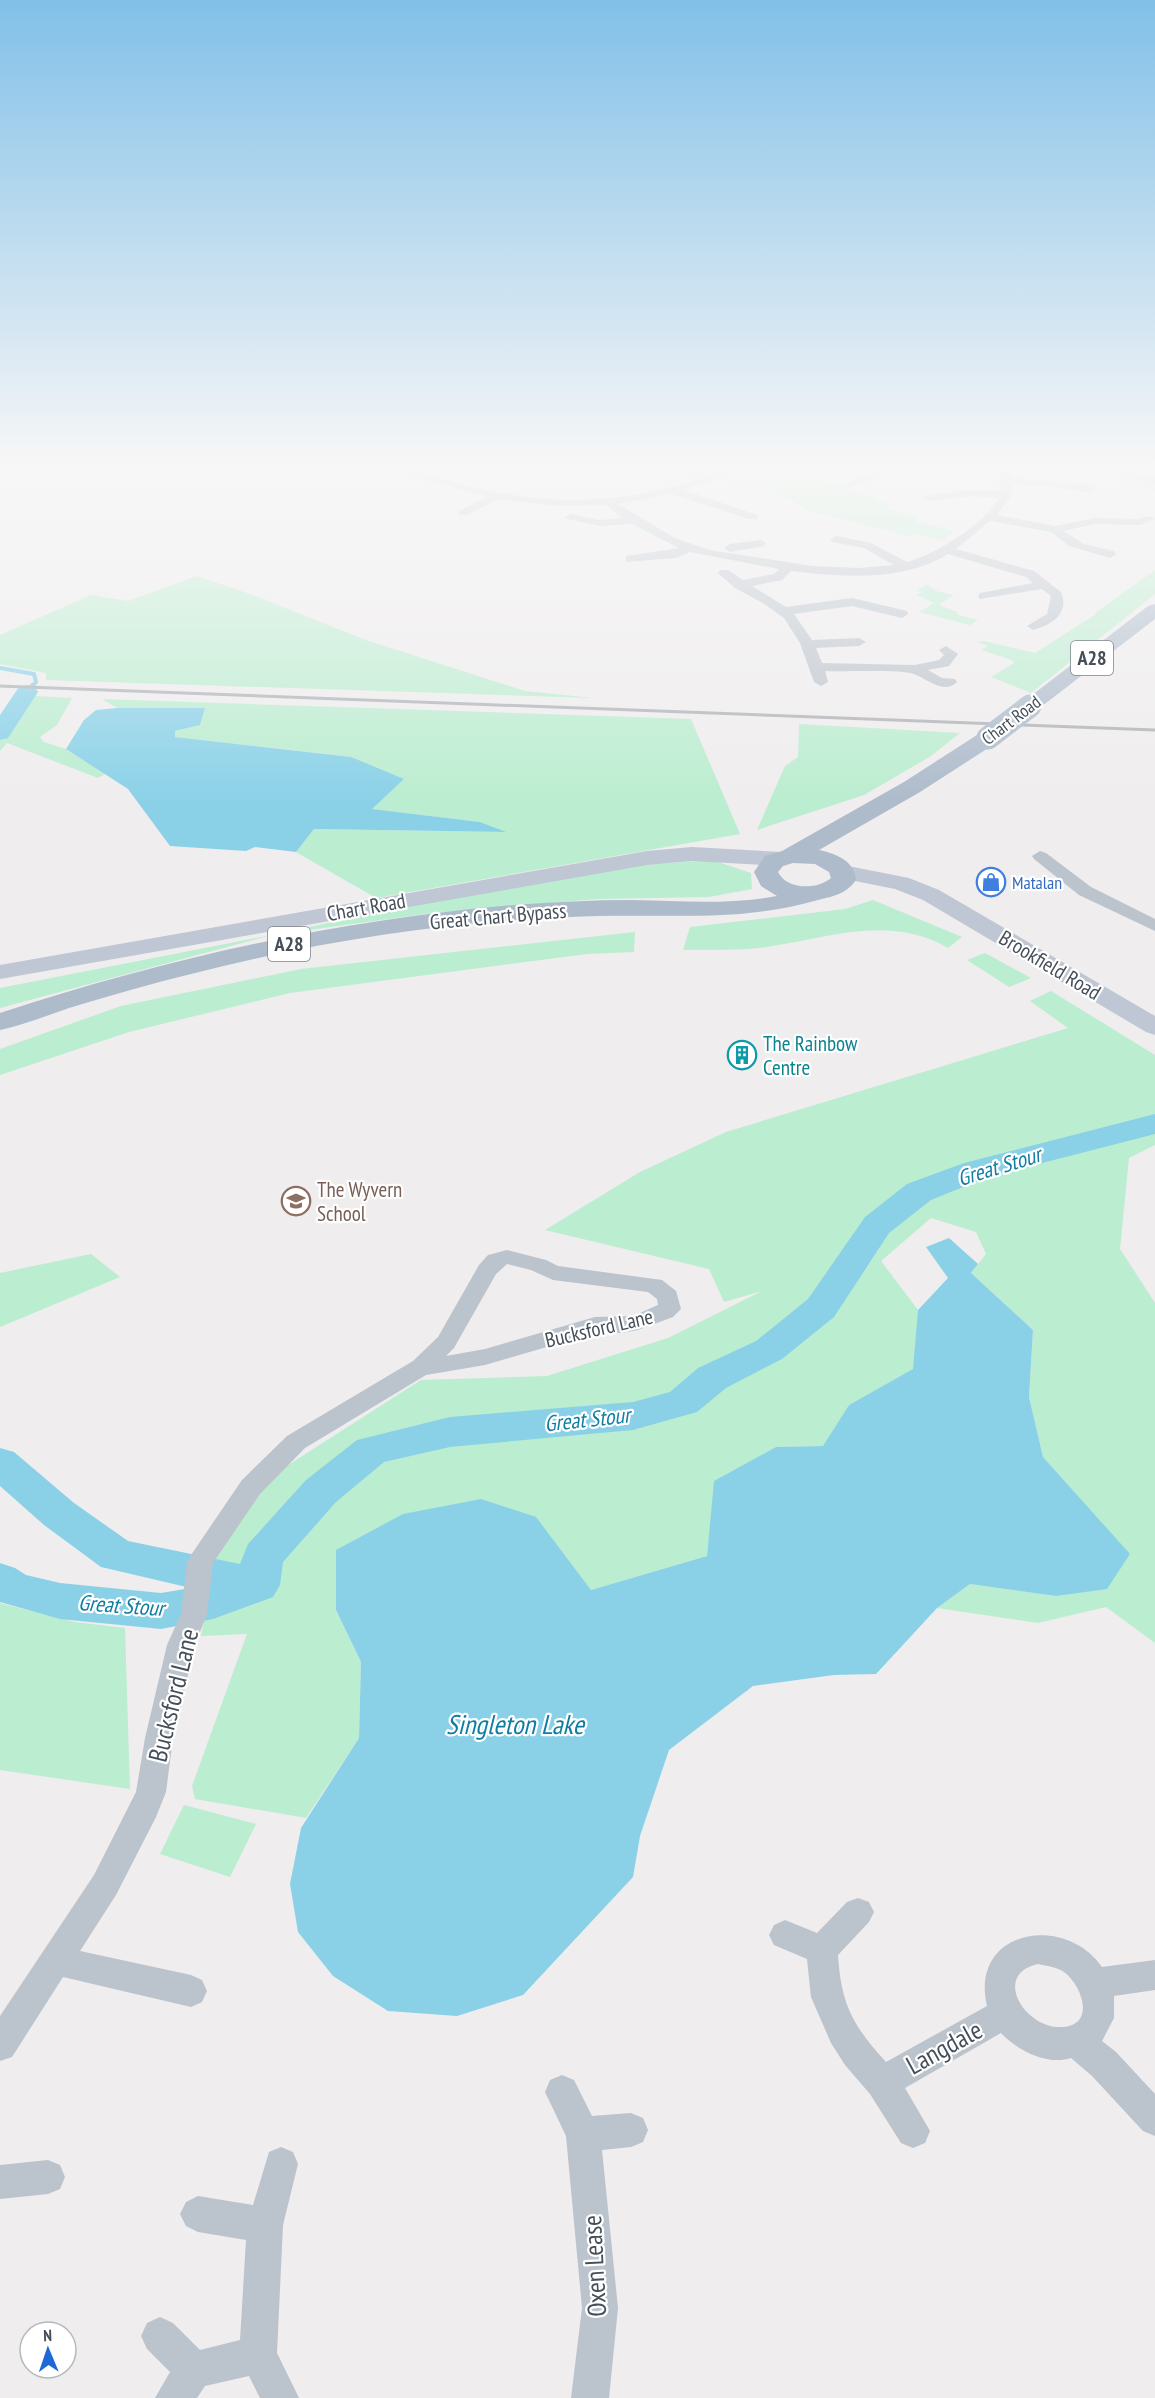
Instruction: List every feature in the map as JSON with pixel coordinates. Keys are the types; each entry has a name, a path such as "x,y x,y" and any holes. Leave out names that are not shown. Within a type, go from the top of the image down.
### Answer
{"main road":[{"name":"Chart Road","path":"777,868 988,738 1155,610"},
{"name":"Chart Road","path":"833,879 836,845 859,818"},
{"path":"817,857 833,879 790,891 777,868 817,857"},
{"name":"Great Chart Bypass","path":"721,908 761,894 770,888 777,868"},
{"name":"Great Chart Bypass","path":"0,1022 84,995 176,970 363,930 453,918 542,910 721,908 775,904 833,879"}],"street":[{"path":"733,580 784,611 794,621 818,667 820,683"},
{"path":"739,585 764,580"},
{"path":"1033,626 1049,622 1056,611 1057,595 1039,580"},
{"path":"970,591 986,598 1017,588 1046,585"},
{"path":"784,611 852,602 902,614"},
{"path":"806,644 859,642"},
{"path":"932,646 946,650 968,650"},
{"path":"818,667 915,669 944,663 951,654 946,650"},
{"path":"915,669 940,684"},
{"name":"Chart Road","path":"0,972 647,858 692,854 732,855 756,866 777,868"},
{"path":"1040,856 1064,877 1085,891 1155,926"},
{"name":"Brookfield Road","path":"833,879 891,889 945,902 1155,1027"},
{"name":"Bucksford Lane","path":"0,2045 105,1885 141,1817 151,1792 159,1737 197,1588 251,1487 296,1442 421,1367 446,1342 495,1260 507,1257 538,1265 553,1273 654,1285 668,1296 670,1309 650,1319 626,1326 593,1325 547,1340 451,1365 421,1367"},
{"path":"785,1935 822,1950 858,1912"},
{"name":"Langdale","path":"1077,2042 1058,2046 1037,2041 1019,2030 1005,2013 998,1990 1002,1970 1017,1954 1038,1949 1060,1953 1080,1965 1095,1984"},
{"name":"Langdale","path":"822,1950 826,1995 842,2031 861,2061 882,2082 913,2132"},
{"path":"55,1959 88,1969 191,1991"},
{"path":"1155,1975 1095,1984 1100,2007 1094,2028 1077,2042 1104,2064 1155,2119"},
{"name":"Langdale","path":"882,2082 1005,2013"},
{"name":"Oxen Lease","path":"562,2092 583,2134 600,2308 590,2398"},
{"path":"583,2134 631,2130"},
{"path":"280,2398 258,2355 265,2225 282,2164"},
{"path":"0,2182 48,2176"},
{"path":"198,2214 265,2225"},
{"path":"160,2336 184,2384 258,2355"}],"green space":[{"path":"186,580 209,580 363,639 525,691 593,698 46,680 46,673 0,664 0,635 91,595 128,601"},
{"path":"1141,580 1155,580 1155,594 1031,693 991,677 1014,663 1012,660 981,650 988,646 977,642 984,641 1035,653"},
{"path":"927,585 936,591 954,595 940,604 941,606 958,612 956,614 978,620 970,625 919,612 934,603 917,595 922,592 917,590"},
{"path":"18,695 72,698 57,725 40,737 44,742 66,749 105,774 98,778 7,743 0,751 0,723"},
{"path":"102,699 691,719 740,834 376,898 296,852 314,829 504,832 480,822 371,809 351,757 174,737 175,731 200,725 205,708 117,708"},
{"path":"799,724 960,733 931,756 864,795 757,830 785,766 798,757"},
{"path":"712,860 751,873 752,889 709,897 597,899 425,914 272,935 413,905 630,866"},
{"path":"873,900 962,937 948,948 926,938 904,932 859,931 756,948 683,950 690,927 845,909"},
{"path":"635,932 634,952 587,954 290,993 129,1032 0,1075 0,1049 121,1006 301,969"},
{"path":"272,935 0,1008 0,988"},
{"path":"985,953 1031,978 1009,987 967,960"},
{"path":"1051,991 1155,1055 1155,1145 1129,1158 1120,1249 1155,1303 1155,1643 1106,1607 1038,1623 937,1608 970,1584 1056,1596 1129,1554 1043,1457 1029,1397 1033,1330 971,1273 986,1254 976,1232 931,1218 881,1261 918,1310 914,1369 849,1405 824,1446 776,1447 715,1481 707,1556 591,1590 535,1517 336,1610 361,1662 359,1738 306,1818 195,1799 192,1786 247,1634 201,1636 219,1540 282,1469 421,1380 547,1376 668,1338 762,1291 724,1302 709,1269 545,1230 640,1172 726,1132 1068,1028 1030,1001"},
{"path":"91,1254 120,1277 0,1327 0,1273"},
{"path":"0,1603 75,1622 125,1628 130,1789 0,1770"},
{"path":"184,1805 256,1824 230,1877 160,1854"}],"water":[{"path":"205,708 200,725 175,731 175,737 351,757 404,779 372,809 480,822 506,832 314,829 296,852 255,847 246,851 170,846 128,789 66,749 84,720 96,710"},
{"name":"Singleton Lake","path":"949,1238 978,1264 971,1273 1033,1330 1029,1397 1043,1457 1130,1554 1107,1589 1056,1596 970,1584 937,1608 876,1674 834,1675 753,1686 669,1750 640,1836 633,1877 523,1995 457,2016 388,2011 333,1976 298,1932 290,1884 301,1828 359,1738 361,1662 336,1610 336,1550 403,1514 481,1499 536,1517 591,1590 707,1556 714,1481 776,1447 823,1446 849,1405 913,1369 918,1310 948,1278 926,1247"}],"waterway":[{"name":"Great Stour","path":"0,668 34,674 36,682 32,687"},
{"name":"Great Stour","path":"27,692 33,685"},
{"name":"Great Stour","path":"0,733 27,692"},
{"name":"Great Stour","path":"258,1585 263,1556 321,1491 371,1450 450,1432 633,1416 683,1402 712,1378 769,1350 821,1308 862,1244 877,1225 919,1192 976,1170 1155,1124"},
{"path":"0,1463 59,1514 116,1555 258,1585"},
{"name":"Great Stour","path":"0,1580 13,1589 60,1601 161,1611 213,1601 258,1585"}],"railway":[{"path":"13,687 0,686 1155,730"}],"place":[{"name":"Matalan","path":"991,882"},
{"name":"The Rainbow Centre","path":"742,1055"},
{"name":"The Wyvern School","path":"296,1201"}]}
